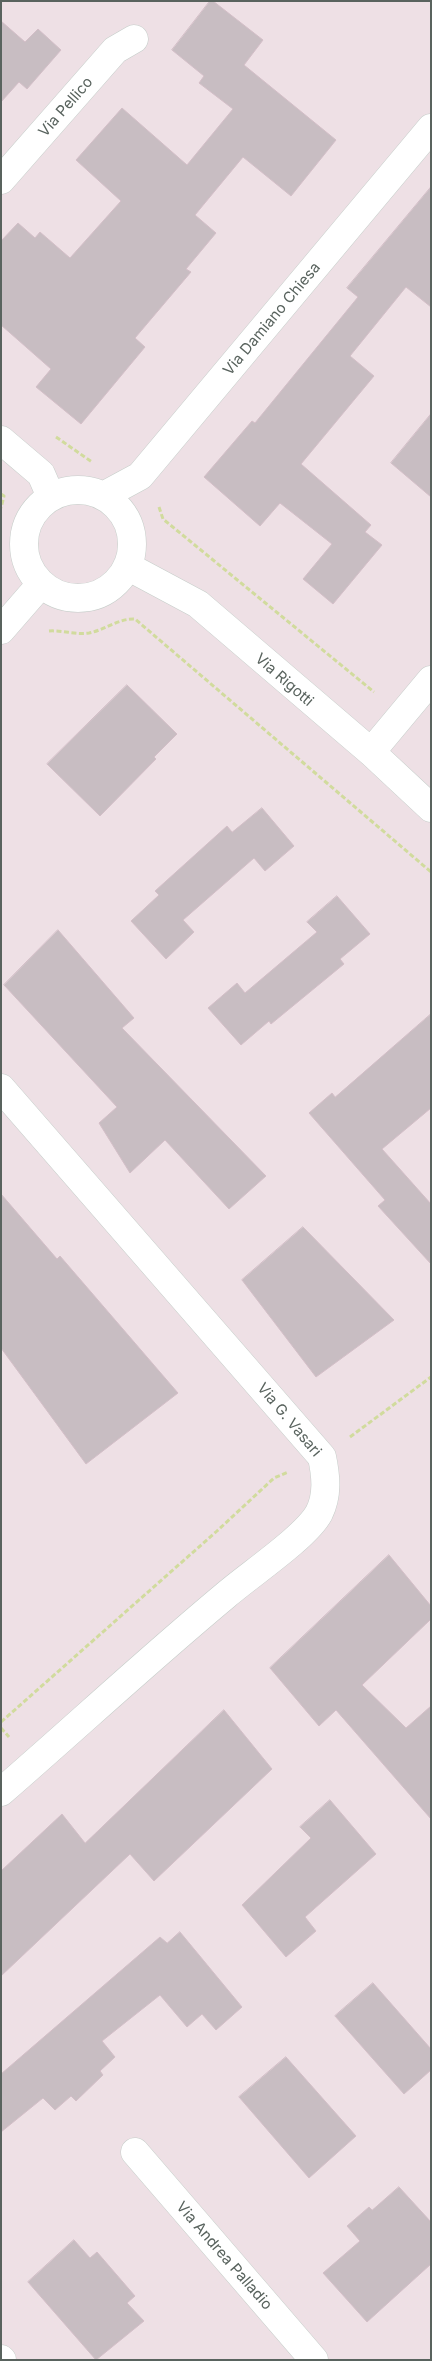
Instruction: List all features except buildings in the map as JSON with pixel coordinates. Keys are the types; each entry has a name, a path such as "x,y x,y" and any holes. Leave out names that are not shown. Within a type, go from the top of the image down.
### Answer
{"street":[{"name":"Via Pellico","path":"1,180 115,50 134,39"},
{"name":"Via Damiano Chiesa","path":"103,496 140,476 431,128"},
{"path":"1,440 41,474 51,497"},
{"path":"77,490 103,496 116,505 126,518 132,534 132,550 127,566 114,584 96,595 81,598 67,597 53,592 41,584 30,570 25,555 24,538 29,521 38,507 51,497 77,490"},
{"name":"Via Rigotti","path":"127,566 198,604 371,752 431,808"},
{"path":"1,630 41,584"},
{"path":"371,752 431,680"},
{"name":"Via G. Vasari","path":"1,1088 322,1457 326,1476 325,1494 319,1513 307,1529 225,1595 1,1792"},
{"name":"Via Andrea Palladio","path":"135,2152 314,2360"}],"path":[{"path":"52,434 99,466"},
{"path":"1,494 4,496 1,508"},
{"path":"158,505 163,519 376,694"},
{"path":"44,635 48,631 59,630 88,633 126,619 135,619 431,872"},
{"path":"359,1431 431,1377"},
{"path":"1,1722 217,1531 274,1478"}]}
